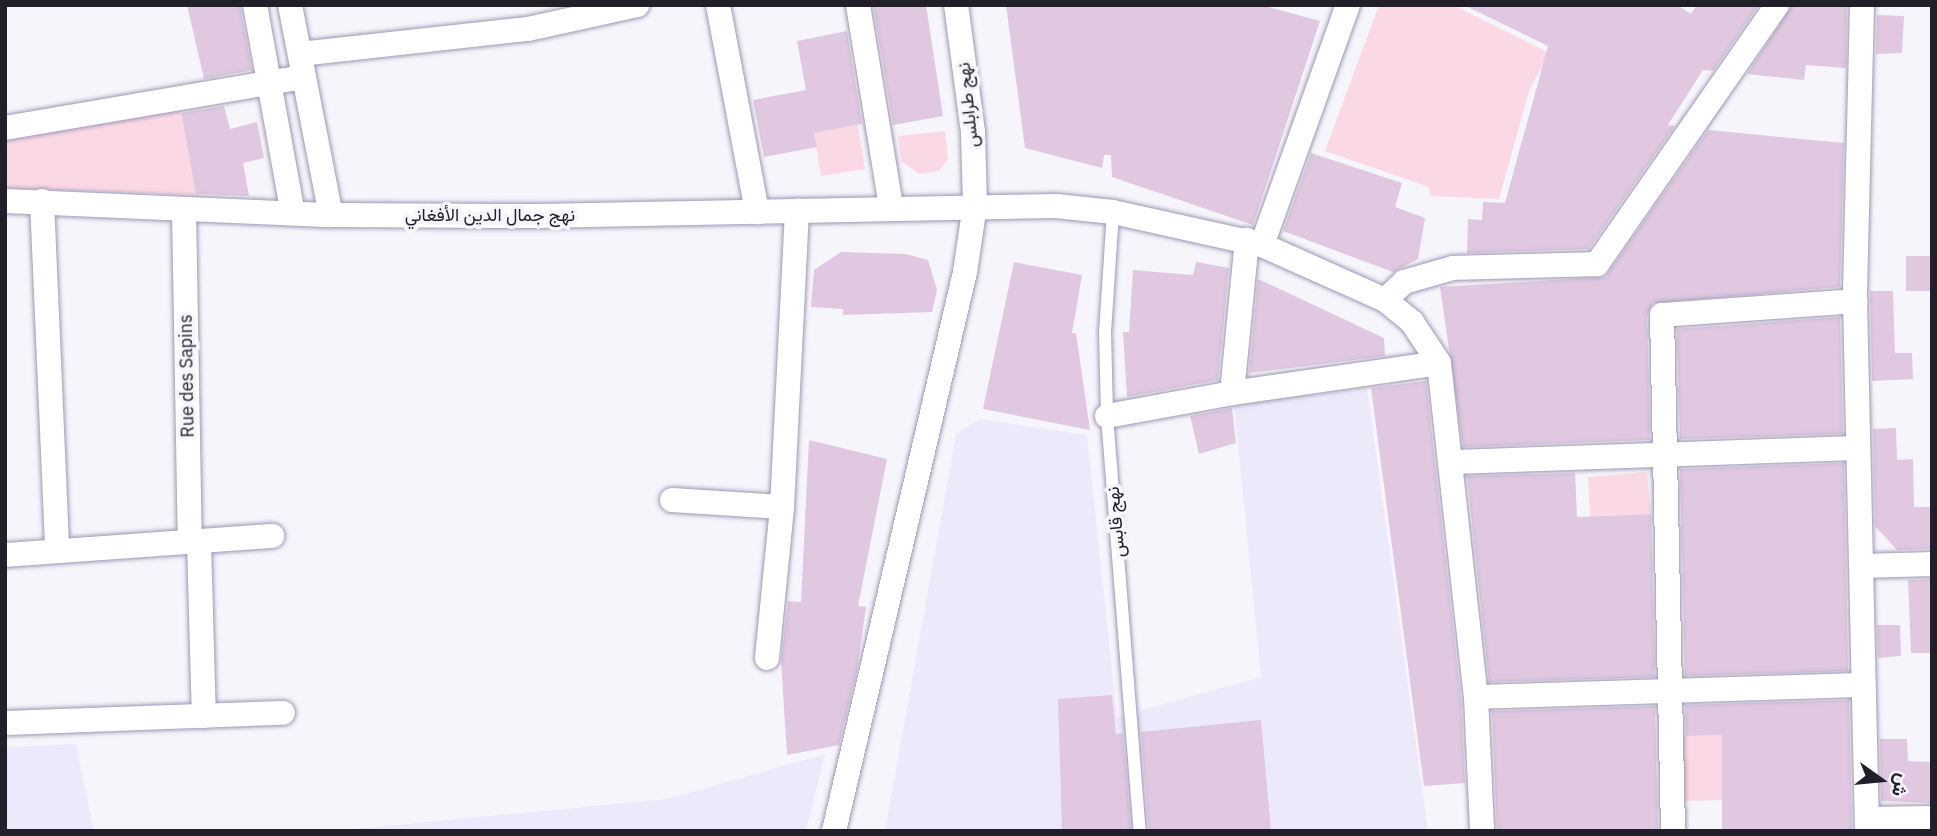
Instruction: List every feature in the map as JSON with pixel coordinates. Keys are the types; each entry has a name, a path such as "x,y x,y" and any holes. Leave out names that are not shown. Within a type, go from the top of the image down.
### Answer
{"street":[{"path":"255,5 293,214"},
{"path":"290,5 331,215"},
{"path":"5,128 269,83 302,65 528,29 637,5"},
{"path":"718,5 757,212"},
{"path":"858,5 891,206"},
{"name":"نهج طرابلس","path":"834,831 962,285 975,205 972,132 956,5"},
{"path":"1232,393 1255,243 1348,5"},
{"path":"1385,300 1404,282 1452,268 1597,264 1777,5"},
{"path":"1862,5 1855,301 1867,825 1932,818"},
{"name":"نهج جمال الدين الأفغاني","path":"5,201 331,215 757,212 975,205 1112,212 1255,243 1385,300 1412,322 1439,363"},
{"path":"42,201 57,551"},
{"name":"Rue des Sapins","path":"184,209 195,542 204,716"},
{"path":"766,658 782,507 797,210"},
{"path":"1673,831 1662,316 1855,301"},
{"path":"1107,416 1232,393 1439,363 1476,697 1482,831"},
{"path":"1452,462 1858,448"},
{"path":"672,500 782,507"},
{"path":"5,555 272,536"},
{"path":"1862,566 1932,564"},
{"path":"1476,697 1670,688 1863,685"},
{"path":"5,723 283,713"}],"lane":[{"name":"نهج قابس","path":"1112,212 1105,332 1107,416 1140,831"}],"shaded area":[{"path":"1379,5 1453,5 1549,53 1529,91 1499,199 1430,196 1429,187 1325,151"},
{"path":"179,105 197,195 5,188 5,135"},
{"path":"858,125 865,169 821,176 814,133"},
{"path":"945,131 948,159 939,171 919,174 901,161 898,136"},
{"path":"1367,388 1428,831 885,831 956,434 980,419 1087,435 1117,717 1261,677 1234,405"},
{"path":"1647,472 1651,514 1590,516 1588,477"},
{"path":"1722,735 1724,800 1683,801 1681,736"},
{"path":"76,744 94,831 5,831 5,747"},
{"path":"825,754 806,831 332,831 668,799"}],"building":[{"path":"187,5 240,5 252,70 204,79"},
{"path":"873,5 926,5 943,116 893,125"},
{"path":"1006,5 1261,5 1320,21 1253,225 1112,177 1111,155 1104,155 1102,168 1025,148"},
{"path":"1464,5 1677,5 1691,14 1697,5 1759,5 1713,71 1703,70 1668,125 1675,126 1589,249 1467,253 1468,219 1482,220 1483,202 1505,203 1548,46"},
{"path":"1792,5 1847,5 1846,68 1806,65 1804,80 1747,74"},
{"path":"1877,15 1904,16 1902,53 1876,54"},
{"path":"847,31 862,124 814,133 817,147 764,157 753,100 806,90 797,41"},
{"path":"224,106 230,129 257,122 264,158 243,163 249,196 196,194 181,113"},
{"path":"1708,130 1844,143 1840,287 1653,303 1647,315 1650,440 1463,447 1440,287 1605,277"},
{"path":"1311,153 1402,183 1395,207 1425,218 1418,259 1393,272 1283,231"},
{"path":"841,252 906,254 928,260 937,290 932,312 843,315 843,309 811,307 814,270"},
{"path":"1906,256 1932,256 1932,291 1906,291"},
{"path":"1014,262 1082,275 1072,333 1076,333 1090,430 983,409"},
{"path":"1196,262 1229,268 1218,380 1127,397 1123,332 1129,332 1133,270 1193,275"},
{"path":"1258,279 1384,338 1385,356 1249,373"},
{"path":"1870,291 1893,291 1895,353 1912,353 1913,379 1872,381"},
{"path":"1840,317 1843,434 1680,439 1677,329"},
{"path":"1426,381 1461,698 1465,783 1424,786 1371,388"},
{"path":"1232,408 1236,443 1199,454 1190,416"},
{"path":"1896,428 1897,460 1913,459 1914,507 1932,507 1932,549 1897,550 1875,526 1873,429"},
{"path":"809,440 887,459 858,606 866,607 857,670 839,745 787,755 781,661 788,601 801,602"},
{"path":"1844,463 1848,671 1685,676 1680,469"},
{"path":"1575,473 1577,517 1651,514 1655,677 1489,682 1467,476"},
{"path":"1932,579 1932,653 1911,653 1908,580"},
{"path":"1877,625 1900,625 1901,656 1878,658"},
{"path":"1112,695 1116,734 1123,733 1131,831 1062,831 1058,699"},
{"path":"1849,700 1852,831 1722,831 1722,735 1686,736 1685,705"},
{"path":"1655,706 1658,831 1497,831 1492,711"},
{"path":"1261,720 1271,831 1149,831 1141,732"},
{"path":"1880,739 1907,739 1908,761 1932,762 1932,803 1881,801"}]}
